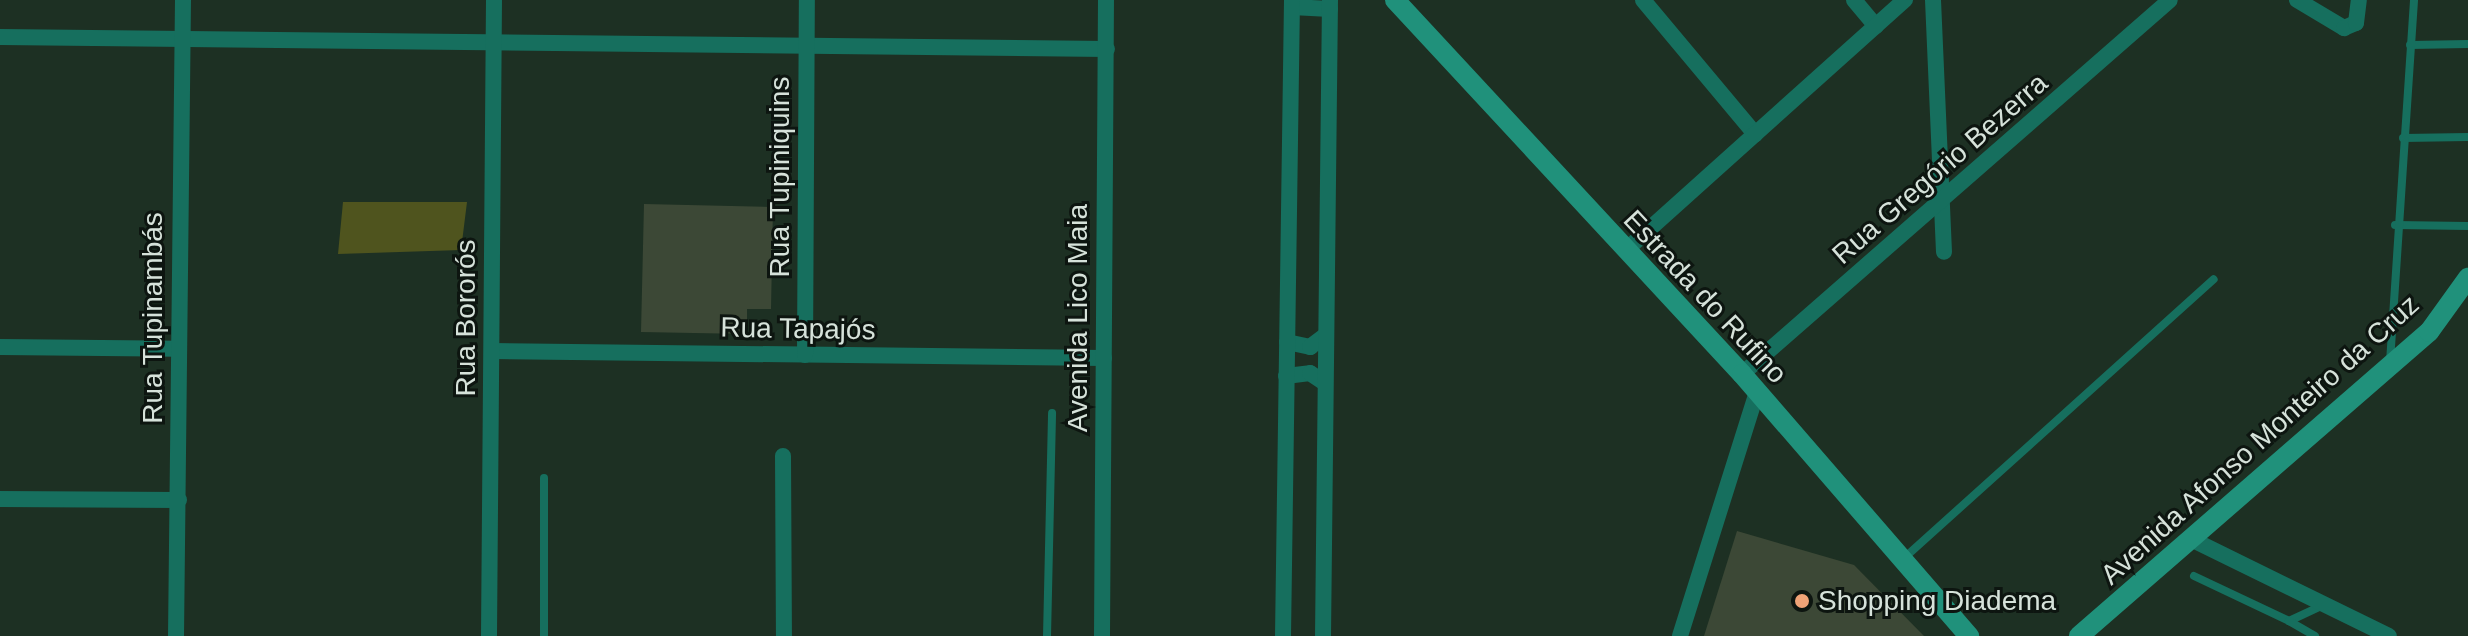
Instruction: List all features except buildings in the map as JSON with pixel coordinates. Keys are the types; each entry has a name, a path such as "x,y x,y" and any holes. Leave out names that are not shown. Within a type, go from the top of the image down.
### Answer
{"street":[{"name":"Rua Tupinambás","path":"176,636 183,0"},
{"name":"Rua Bororós","path":"489,636 494,0"},
{"name":"Rua Tupiniquins","path":"805,355 807,0"},
{"name":"Avenida Lico Maia","path":"1102,636 1106,0"},
{"name":"Estrada do Rufino","path":"1395,0 1742,374 1969,636"},
{"path":"1643,0 1755,134"},
{"path":"1854,0 1876,26"},
{"path":"1626,250 1905,0"},
{"path":"1933,0 1944,252"},
{"name":"Rua Gregório Bezerra","path":"1742,374 1942,203 2170,0"},
{"path":"2297,0 2344,28 2356,23 2359,0"},
{"path":"1283,636 1292,4 1330,4 1323,636"},
{"path":"0,37 1107,49"},
{"name":"Avenida Afonso Monteiro da Cruz","path":"2079,636 2429,332 2468,278"},
{"path":"1287,342 1310,347 1326,335"},
{"path":"0,347 178,349"},
{"name":"Rua Tapajós","path":"492,351 1104,358"},
{"path":"1286,376 1310,373 1325,383"},
{"path":"1680,636 1757,392"},
{"path":"783,456 784,636"},
{"path":"0,499 179,500"},
{"path":"2193,540 2389,636"}],"lane":[{"path":"2390,367 2395,225 2414,0"},
{"path":"2410,45 2468,44"},
{"path":"2403,138 2468,137"},
{"path":"2395,225 2468,226"},
{"path":"1902,559 2214,279"},
{"path":"1047,636 1052,413"},
{"path":"544,478 544,636"},
{"path":"2194,576 2315,636"},
{"path":"2289,621 2326,603"}],"green space":[{"path":"343,202 467,202 461,250 338,254"}],"place":[{"name":"Shopping Diadema","path":"1802,601"}]}
